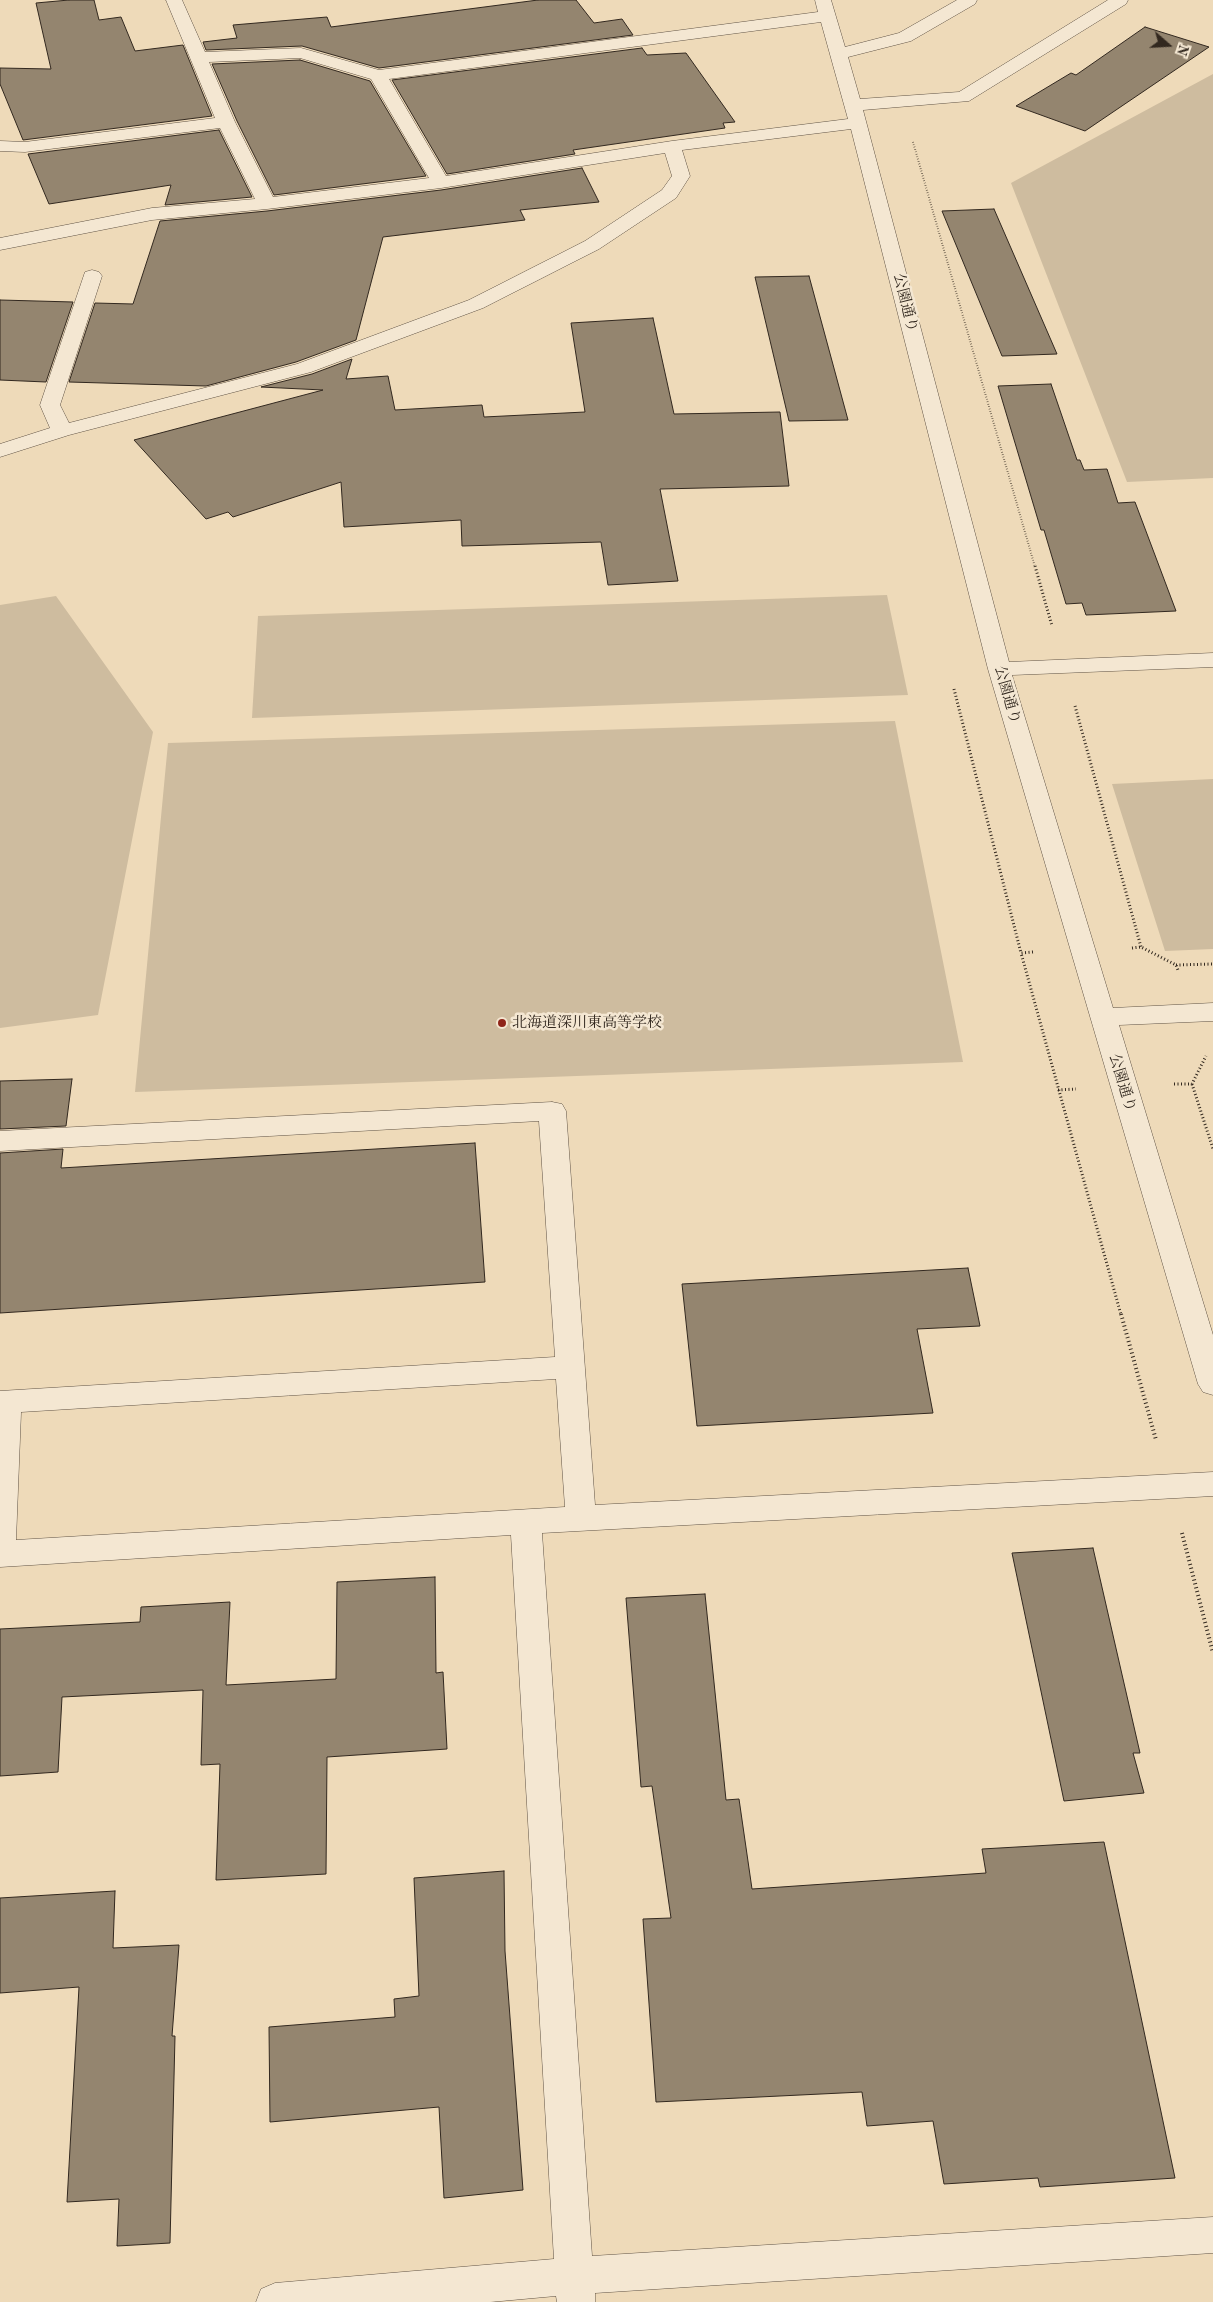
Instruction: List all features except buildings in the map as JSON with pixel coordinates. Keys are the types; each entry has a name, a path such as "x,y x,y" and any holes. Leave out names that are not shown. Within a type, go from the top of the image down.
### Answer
{"street":[{"path":"174,0 226,122 267,203"},
{"path":"839,54 905,37 969,0"},
{"path":"0,244 152,214 267,203 441,182 672,146 856,114 902,103 963,97 1120,0"},
{"path":"199,57 301,53 378,75 825,8"},
{"name":"公園通り","path":"825,8 856,114 999,669 1213,1384"},
{"path":"378,75 441,182"},
{"path":"0,146 25,147 226,122"},
{"path":"0,451 62,431 304,368 476,304 592,245 669,194 680,176 672,146"},
{"path":"62,431 50,405 92,276"},
{"path":"999,669 1213,660"},
{"path":"1102,1017 1213,1012"},
{"path":"0,1141 552,1111 581,1518"},
{"path":"0,1546 6,1401 570,1367"},
{"path":"0,1554 581,1518 1170,1488 1213,1484"},
{"path":"526,1522 575,2289"},
{"path":"275,2302 575,2289 1213,2235"}],"path":[{"path":"902,103 1064,666 1141,947"},
{"path":"1176,965 1213,964"},
{"path":"1192,1084 1213,1150"},
{"path":"1058,1090 1170,1488 1213,1653"}],"shaded area":[{"path":"1213,74 1213,478 1127,482 1011,183"},
{"path":"887,595 908,695 252,718 258,616"},
{"path":"56,596 153,732 98,1015 0,1028 0,605"},
{"path":"895,721 963,1062 135,1092 168,743"},
{"path":"1213,779 1213,949 1165,951 1112,784"}],"place":[{"name":"北海道深川東高等学校","path":"502,1023"}]}
